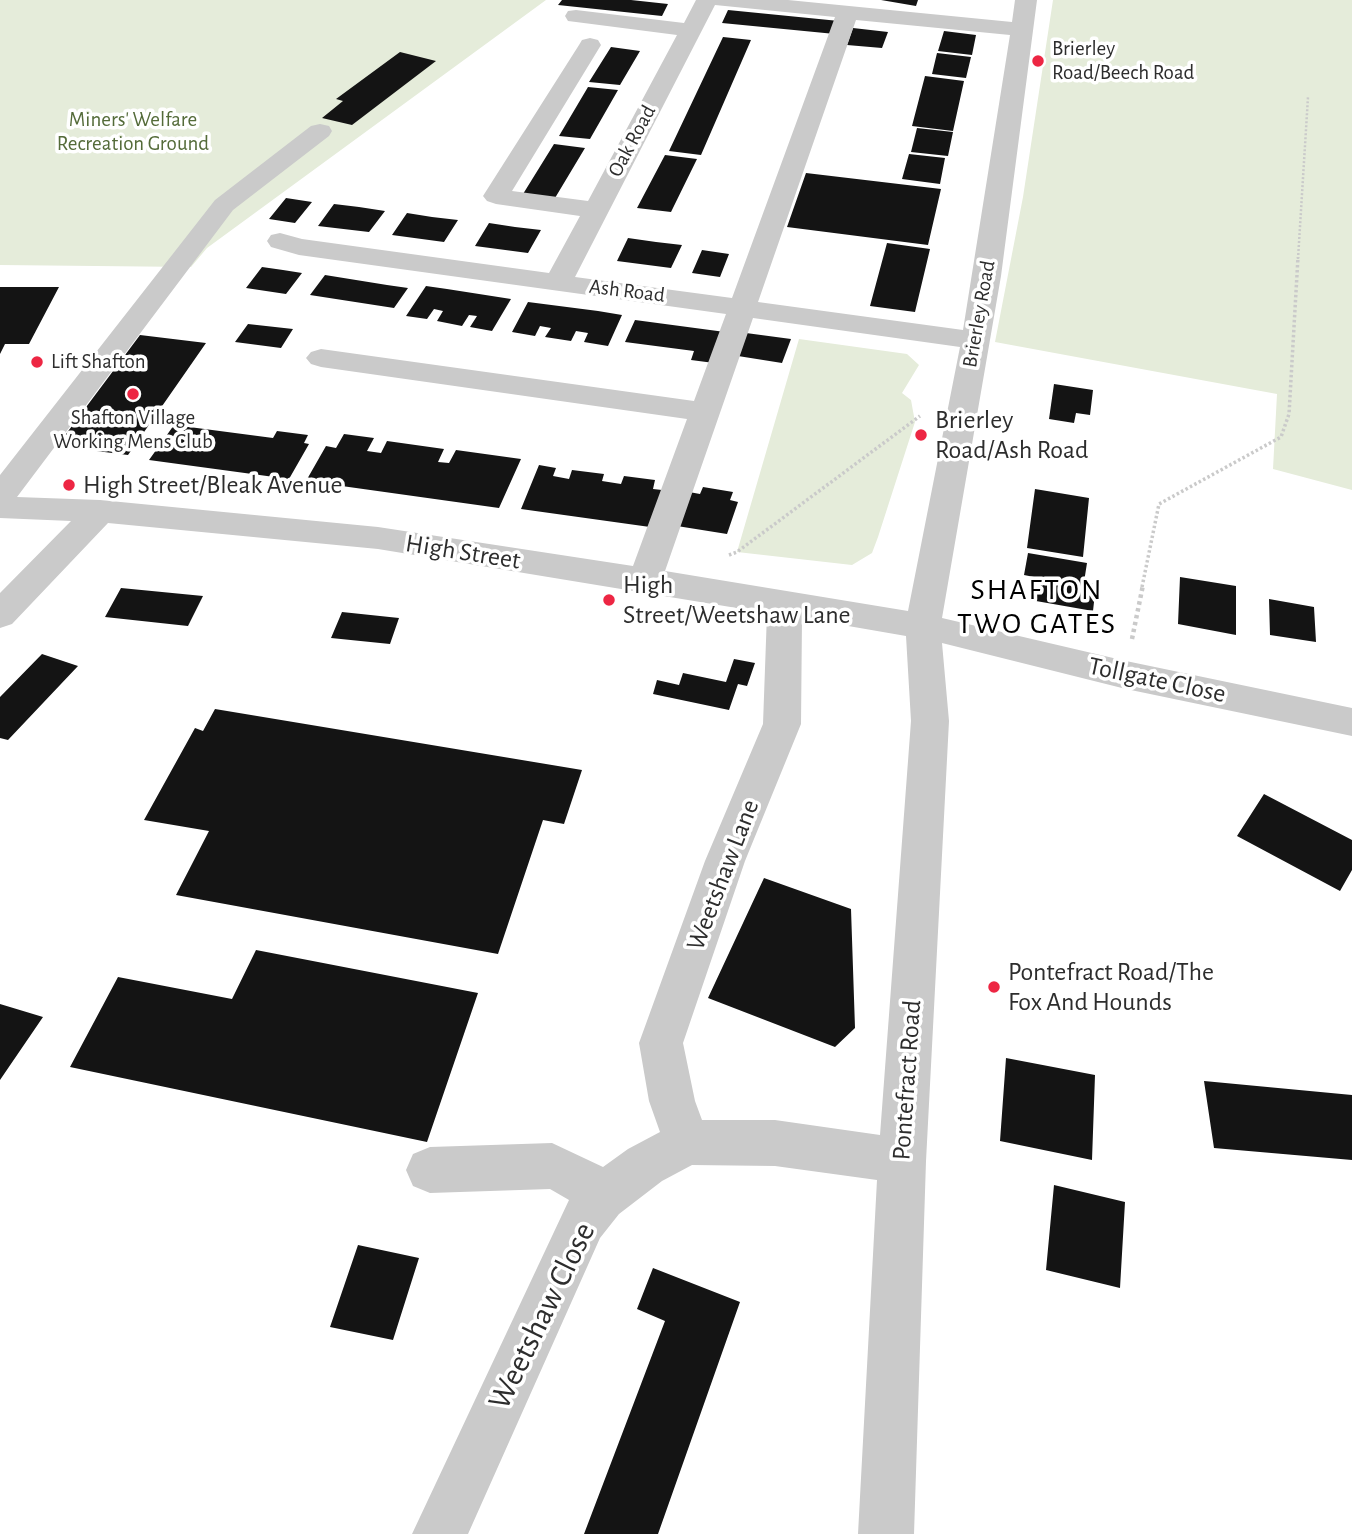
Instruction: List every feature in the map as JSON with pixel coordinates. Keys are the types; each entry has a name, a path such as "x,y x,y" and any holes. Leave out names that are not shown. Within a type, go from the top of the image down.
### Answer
{"street":[{"name":"Oak Road","path":"558,282 707,0"},
{"path":"722,0 1020,29"},
{"name":"Brierley Road","path":"923,626 987,276 1026,0"},
{"path":"645,580 848,12"},
{"path":"576,16 690,30"},
{"path":"590,45 495,196 596,210"},
{"path":"0,497 224,205 320,131"},
{"name":"Ash Road","path":"280,241 299,247 743,306 974,340"},
{"path":"321,358 704,412"},
{"name":"High Street","path":"0,507 100,511 378,538 923,626"},
{"path":"0,615 100,511"},
{"name":"Weetshaw Lane","path":"687,1142 672,1101 661,1042 725,862 782,724 785,604"},
{"name":"Tollgate Close","path":"923,626 1126,675 1352,722"},
{"name":"Pontefract Road","path":"886,1534 902,1161 930,721 923,626"},
{"name":"Weetshaw Close","path":"440,1534 583,1222 602,1198 645,1165 687,1142 775,1143 902,1161"},
{"path":"430,1170 552,1166 582,1180 602,1198"}],"path":[{"path":"1126,675 1159,503 1280,437 1289,414 1308,97"},
{"path":"724,556 737,552 915,422 923,412"}],"green space":[{"name":"Miners' Welfare Recreation Ground","path":"0,0 546,0 207,248 191,267 0,265"},
{"path":"1053,0 1352,0 1352,490 1273,469 1277,394 995,342 1023,197"},
{"path":"799,339 907,354 919,365 902,393 911,400 915,422 878,537 872,553 852,565 737,552"}],"building":[{"path":"562,0 631,0 668,4 662,16 558,5"},
{"path":"881,0 918,0 916,6"},
{"path":"728,10 839,21 835,34 722,23"},
{"path":"853,28 888,32 882,48 847,45"},
{"path":"944,31 976,35 972,55 938,51"},
{"path":"723,37 751,40 701,155 669,151"},
{"path":"611,47 640,51 620,85 589,82"},
{"path":"400,52 436,61 352,125 322,118 343,101 336,99"},
{"path":"937,53 971,57 966,78 932,74"},
{"path":"925,76 964,81 953,131 912,126"},
{"path":"588,87 618,90 590,139 559,136"},
{"path":"917,128 953,132 948,156 911,152"},
{"path":"554,144 585,148 555,198 523,194"},
{"path":"909,154 945,158 940,184 902,179"},
{"path":"665,155 697,159 671,212 637,208"},
{"path":"806,173 941,189 928,245 787,227"},
{"path":"286,198 312,202 295,223 269,219"},
{"path":"334,204 385,211 369,232 318,226"},
{"path":"407,213 458,220 444,242 392,235"},
{"path":"489,223 541,230 528,253 475,246"},
{"path":"628,238 682,245 671,268 617,261"},
{"path":"887,243 930,249 915,312 870,306"},
{"path":"702,250 729,254 720,277 692,273"},
{"path":"262,267 302,273 286,294 246,288"},
{"path":"325,275 408,288 394,308 310,295"},
{"path":"426,286 511,299 492,331 470,327 477,316 469,315 462,326 437,321 443,311 434,309 427,319 406,316"},
{"path":"0,287 59,287 29,344 5,344 0,354"},
{"path":"528,302 622,315 608,346 584,342 588,333 576,331 571,341 545,337 551,328 540,326 535,336 512,332"},
{"path":"635,320 725,332 714,363 691,360 694,351 625,342"},
{"path":"248,324 293,329 281,348 235,342"},
{"path":"746,333 791,339 782,363 738,356"},
{"name":"Shafton Village Working Mens Club","path":"140,335 206,343 128,455 57,446"},
{"path":"1054,384 1093,390 1090,415 1076,413 1074,423 1049,419"},
{"path":"174,425 273,438 277,431 308,435 304,443 309,444 289,479 149,460"},
{"path":"344,434 374,438 367,451 381,453 387,441 444,449 438,462 449,463 456,450 521,459 499,508 306,481 326,446 336,448"},
{"path":"539,465 556,468 553,476 569,479 572,470 604,474 602,481 621,484 624,476 655,480 653,489 662,490 650,527 521,509"},
{"path":"703,487 733,492 730,500 738,502 727,534 677,526 689,492 700,494"},
{"path":"1035,489 1089,498 1083,557 1027,548"},
{"path":"1028,553 1087,563 1084,582 1096,584 1093,611 1036,601 1039,578 1024,575"},
{"path":"1180,577 1236,586 1236,635 1178,624"},
{"path":"121,588 203,596 188,626 105,617"},
{"path":"1269,599 1314,607 1316,642 1270,635"},
{"path":"342,612 399,618 390,644 331,638"},
{"path":"42,654 78,666 8,740 0,738 0,697"},
{"path":"734,659 755,663 747,686 738,684 729,710 653,694 657,680 679,685 683,673 726,682"},
{"path":"215,709 582,770 564,824 543,820 498,954 176,895 209,831 144,820 195,728 203,731"},
{"path":"1264,794 1352,840 1352,870 1340,891 1237,836"},
{"path":"764,878 851,909 855,1028 835,1047 708,998"},
{"path":"256,950 478,993 427,1142 70,1067 118,977 232,999"},
{"path":"0,1004 43,1017 0,1080"},
{"path":"1006,1058 1095,1075 1092,1160 1000,1141"},
{"path":"1204,1081 1352,1095 1352,1160 1214,1148"},
{"path":"1054,1185 1125,1202 1120,1288 1046,1270"},
{"path":"358,1245 419,1258 393,1340 330,1327"},
{"path":"653,1268 740,1302 658,1534 584,1534 665,1321 637,1309"}],"place":[{"name":"Brierley Road/Beech Road","path":"1038,61"},
{"name":"Lift Shafton","path":"37,362"},
{"name":"Shafton Village Working Mens Club","path":"133,394"},
{"name":"Brierley Road/Ash Road","path":"921,435"},
{"name":"High Street/Bleak Avenue","path":"69,485"},
{"name":"High Street/Weetshaw Lane","path":"609,600"},
{"name":"Pontefract Road/The Fox And Hounds","path":"994,987"}],"district":[{"name":"SHAFTON TWO GATES","path":"1037,607"}]}
